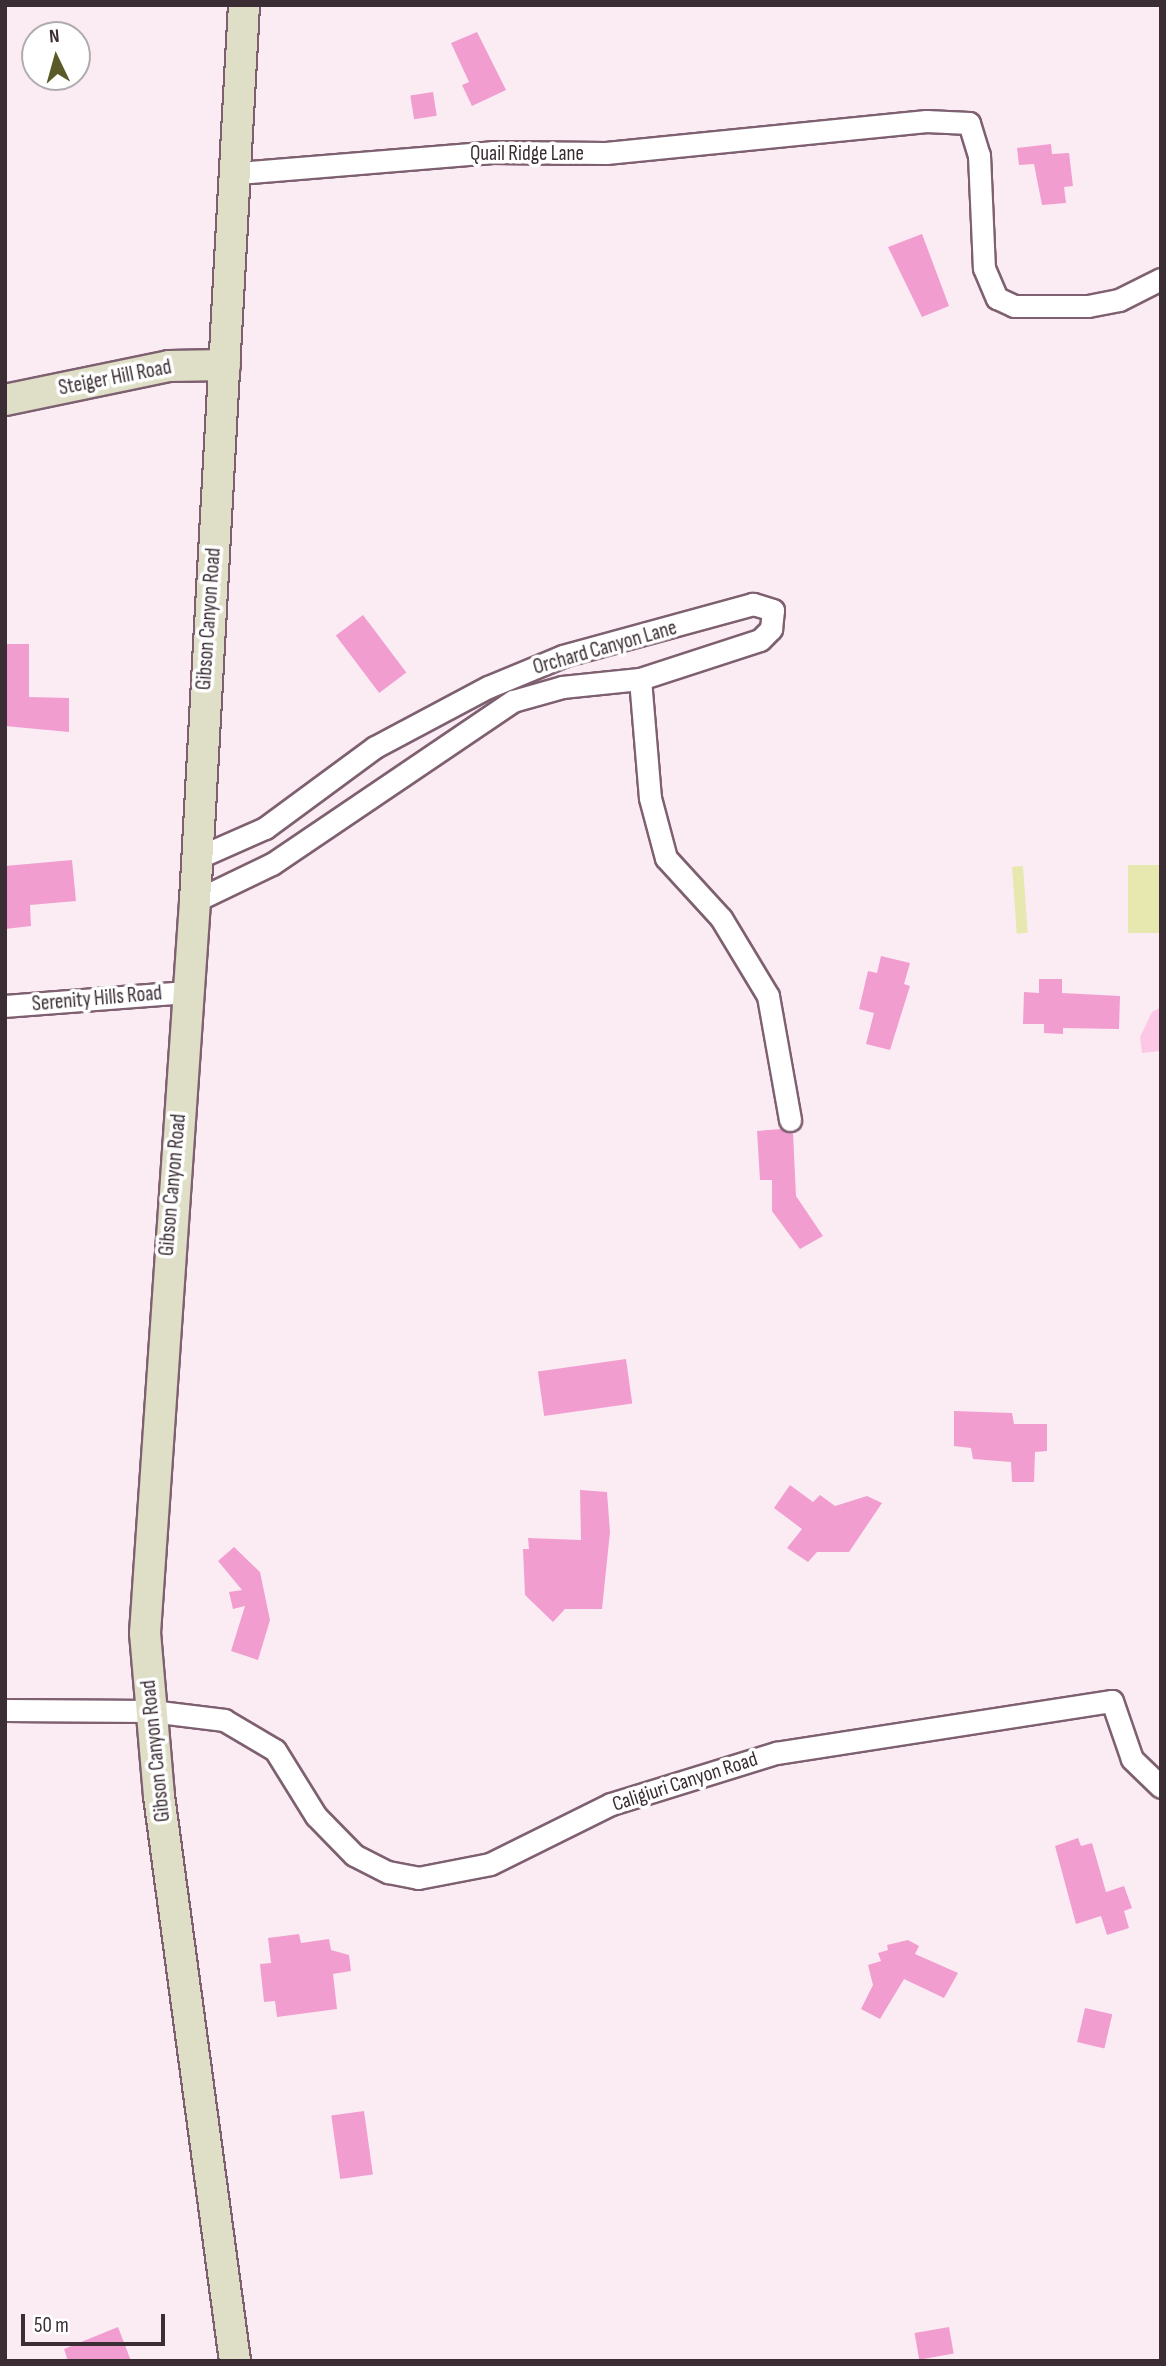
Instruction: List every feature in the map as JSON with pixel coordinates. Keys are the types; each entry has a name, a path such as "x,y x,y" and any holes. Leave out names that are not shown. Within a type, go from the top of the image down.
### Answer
{"main road":[{"name":"Gibson Canyon Road","path":"235,2361 151,1711 146,1590 195,901 237,173 244,5"},
{"name":"Steiger Hill Road","path":"5,400 169,366 225,365"}],"street":[{"name":"Quail Ridge Lane","path":"237,173 492,152 606,153 926,121 969,122 979,155 988,288 1014,306 1088,306 1119,300 1161,279"},
{"name":"Orchard Canyon Lane","path":"195,901 272,863 513,701 562,687 640,679 760,640 771,629 773,610 753,604 563,656 488,687 375,747 265,828 197,858"},
{"name":"Orchard Canyon Lane","path":"640,679 650,799 666,858 721,918 768,996 790,1120"},
{"name":"Serenity Hills Road","path":"5,1006 189,992"},
{"name":"Caligiuri Canyon Road","path":"151,1711 225,1720 258,1737 289,1765 333,1838 388,1872 418,1878 490,1864 611,1804 776,1753 1112,1701 1132,1759 1161,1787"},
{"path":"5,1710 151,1711"}],"green space":[{"path":"1128,865 1159,865 1159,933 1128,933"},
{"path":"1023,866 1028,933 1017,934 1012,867"}],"shaded area":[{"path":"1161,1007 1161,1051 1142,1053 1140,1037 1152,1012"}],"building":[{"path":"477,32 506,90 472,106 462,85 469,82 451,43"},
{"path":"433,92 437,116 414,119 410,96"},
{"path":"1051,144 1052,154 1069,153 1073,186 1064,187 1066,203 1042,205 1034,164 1019,165 1017,148"},
{"path":"922,234 949,306 922,317 888,247"},
{"path":"363,615 406,673 379,693 336,635"},
{"path":"5,644 29,644 29,697 69,698 69,732 5,726"},
{"path":"72,860 76,901 30,905 31,926 5,929 5,866"},
{"path":"881,956 910,963 904,984 910,986 890,1050 866,1044 874,1013 859,1009 868,971 877,973"},
{"path":"1039,979 1062,979 1062,993 1120,996 1119,1029 1063,1028 1063,1034 1044,1033 1044,1024 1023,1024 1024,992 1039,993"},
{"path":"781,1129 793,1133 796,1196 823,1236 800,1249 772,1211 772,1180 760,1180 757,1131"},
{"path":"626,1359 632,1404 544,1416 538,1371"},
{"path":"954,1411 1012,1413 1014,1424 1047,1424 1047,1451 1035,1452 1034,1482 1012,1482 1011,1462 973,1459 971,1448 954,1446"},
{"path":"790,1485 813,1502 820,1495 835,1506 867,1496 882,1503 849,1552 817,1552 808,1562 787,1548 802,1529 774,1508"},
{"path":"580,1490 607,1492 610,1532 602,1609 565,1609 553,1622 525,1595 523,1549 529,1549 528,1538 581,1540"},
{"path":"234,1547 260,1572 270,1620 258,1660 231,1651 245,1606 233,1609 229,1592 242,1590 218,1561"},
{"path":"1078,1838 1081,1846 1092,1843 1106,1892 1124,1886 1132,1908 1124,1911 1129,1928 1107,1935 1101,1916 1076,1924 1055,1846"},
{"path":"299,1934 301,1943 329,1939 331,1950 349,1955 351,1971 333,1974 337,2009 277,2017 275,2001 264,2002 260,1964 271,1963 268,1938"},
{"path":"908,1940 919,1946 915,1954 958,1973 944,1998 904,1979 880,2019 861,2009 873,1985 868,1965 881,1961 878,1953 888,1950 887,1945"},
{"path":"1085,2008 1112,2014 1104,2048 1077,2042"},
{"path":"364,2111 373,2174 340,2179 331,2116"},
{"path":"118,2327 131,2361 68,2361 64,2349"},
{"path":"949,2327 954,2354 919,2360 915,2333"}]}
